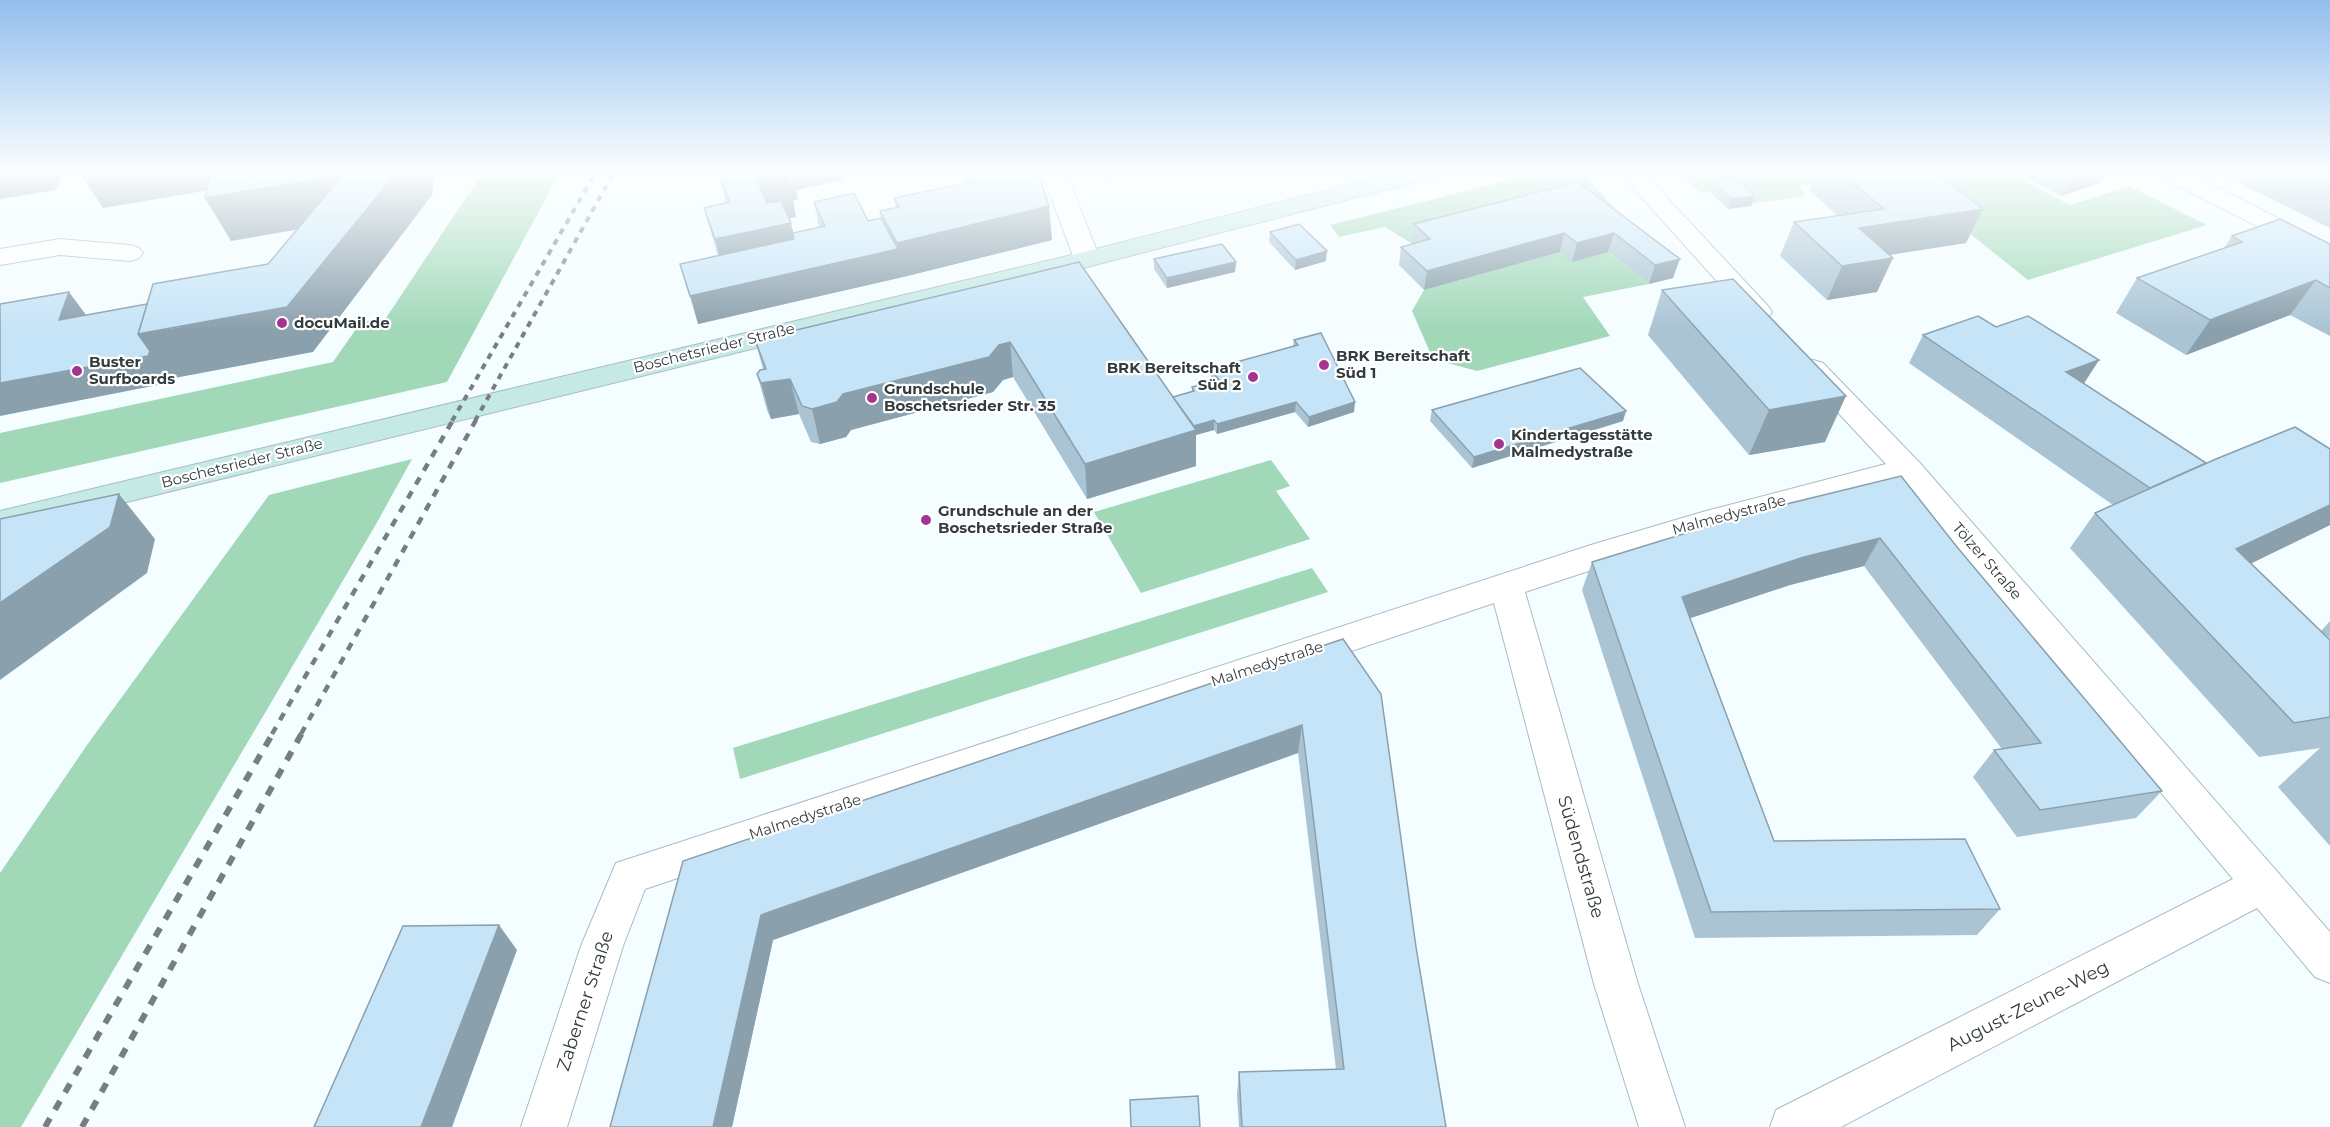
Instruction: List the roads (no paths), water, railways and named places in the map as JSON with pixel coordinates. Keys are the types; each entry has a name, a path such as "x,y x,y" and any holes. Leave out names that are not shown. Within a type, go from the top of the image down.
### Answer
{"main road":[{"name":"Boschetsrieder Straße","path":"0,522 1222,225"}],"street":[{"path":"1074,225 1087,259"},
{"path":"1679,225 1775,328"},
{"path":"2271,225 2330,255"},
{"path":"0,257 60,247 130,253"},
{"name":"Tölzer Straße","path":"1799,353 1908,469 2330,963"},
{"name":"Malmedystraße","path":"630,876 1506,586 1599,552 1702,521 1908,469"},
{"name":"Südendstraße","path":"1506,586 1616,984 1662,1127"},
{"name":"Zaberner Straße","path":"543,1127 602,946 630,876"},
{"name":"August-Zeune-Weg","path":"1793,1127 2263,884"}],"railway":[{"path":"452,421 566,225"},
{"path":"475,421 585,225"},
{"path":"272,734 453,420"},
{"path":"301,734 476,420"},
{"path":"45,1127 273,733"},
{"path":"82,1127 302,733"}],"place":[{"name":"docuMail.de","path":"282,323"},
{"name":"BRK Bereitschaft Süd 1","path":"1324,365"},
{"name":"Buster Surfboards","path":"77,371"},
{"name":"BRK Bereitschaft Süd 2","path":"1253,377"},
{"name":"Grundschule Boschetsrieder Str. 35","path":"872,398"},
{"name":"Kindertagesstätte Malmedystraße","path":"1499,444"},
{"name":"Grundschule an der Boschetsrieder Straße","path":"926,520"}]}
